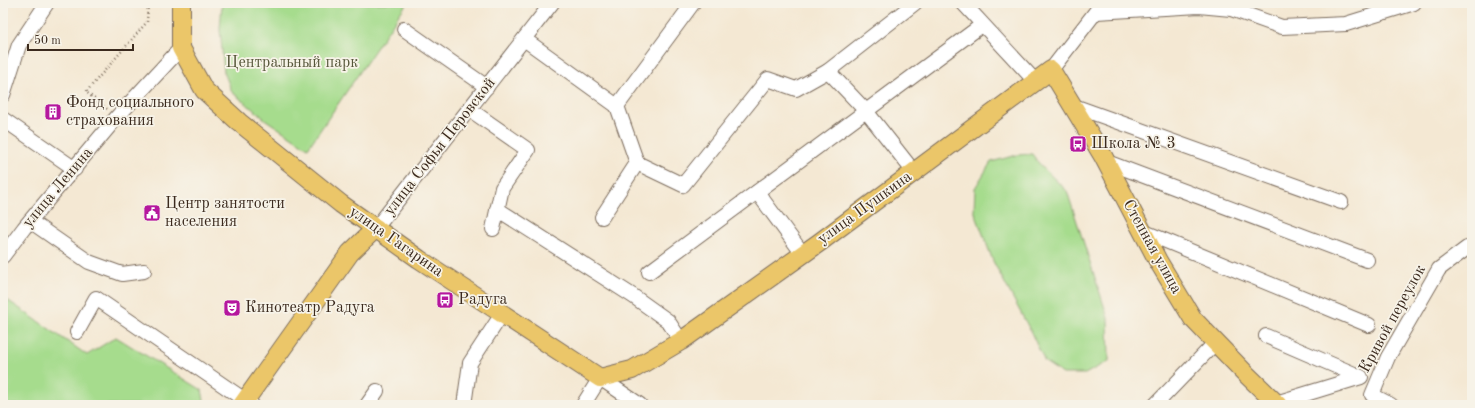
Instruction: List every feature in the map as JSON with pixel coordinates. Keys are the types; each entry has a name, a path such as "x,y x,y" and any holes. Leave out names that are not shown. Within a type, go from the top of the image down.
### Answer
{"main road":[{"path":"181,3 181,48"},
{"name":"улица Гагарина","path":"181,48 204,90 239,122 341,204 419,259 600,378"},
{"name":"улица Пушкина","path":"600,378 632,370 681,341 803,254 1051,70"},
{"name":"Степная улица","path":"1051,70 1107,162 1158,261 1193,319 1277,404"},
{"name":"улица Софьи Перовской","path":"246,403 350,253 376,228"}],"street":[{"path":"3,95 20,45 47,3"},
{"name":"улица Софьи Перовской","path":"376,228 552,3"},
{"path":"617,106 693,3"},
{"path":"524,40 617,106 637,163 683,185 768,79 796,89 828,71 915,3"},
{"path":"963,3 1036,82"},
{"path":"1100,7 1199,6 1231,9 1282,27 1346,24 1414,3"},
{"name":"улица Пушкина","path":"1051,70 1100,7"},
{"path":"648,272 982,25"},
{"path":"404,29 487,87"},
{"name":"улица Ленина","path":"3,256 30,221 117,117 181,48"},
{"path":"828,71 866,111 914,172"},
{"path":"1074,106 1341,202"},
{"path":"469,110 528,150 502,188 493,229"},
{"path":"3,119 75,169"},
{"path":"1107,162 1367,260"},
{"path":"602,217 637,163"},
{"path":"757,192 803,254"},
{"path":"497,209 663,316 681,341"},
{"path":"30,221 89,262 122,274 144,271"},
{"path":"1142,231 1369,325"},
{"name":"Кривой переулок","path":"1391,405 1372,395 1388,357 1439,269 1467,248"},
{"path":"77,332 96,298 246,403"},
{"path":"464,405 470,363 502,314"},
{"path":"1266,336 1361,377 1277,404"},
{"path":"1155,405 1216,342"},
{"path":"583,405 600,378"},
{"name":"улица Гагарина","path":"600,378 640,405"},
{"path":"368,405 377,391"}],"path":[{"path":"117,117 86,92 147,22 148,3"}],"green space":[{"name":"Центральный парк","path":"222,3 407,3 308,148 266,120 232,92 224,72 220,29"},
{"path":"1032,154 1041,166 1067,191 1108,318 1109,361 1085,374 1063,374 1045,362 1029,328 993,261 974,210 975,188 991,162 1017,155"},
{"path":"3,297 87,355 116,337 202,390 205,405 3,405"}],"place":[{"name":"Фонд социального страхования","path":"53,112"},
{"name":"Школа № 3","path":"1078,144"},
{"name":"Центр занятости населения","path":"152,213"},
{"name":"Радуга","path":"445,300"},
{"name":"Кинотеатр Радуга","path":"232,308"}]}
